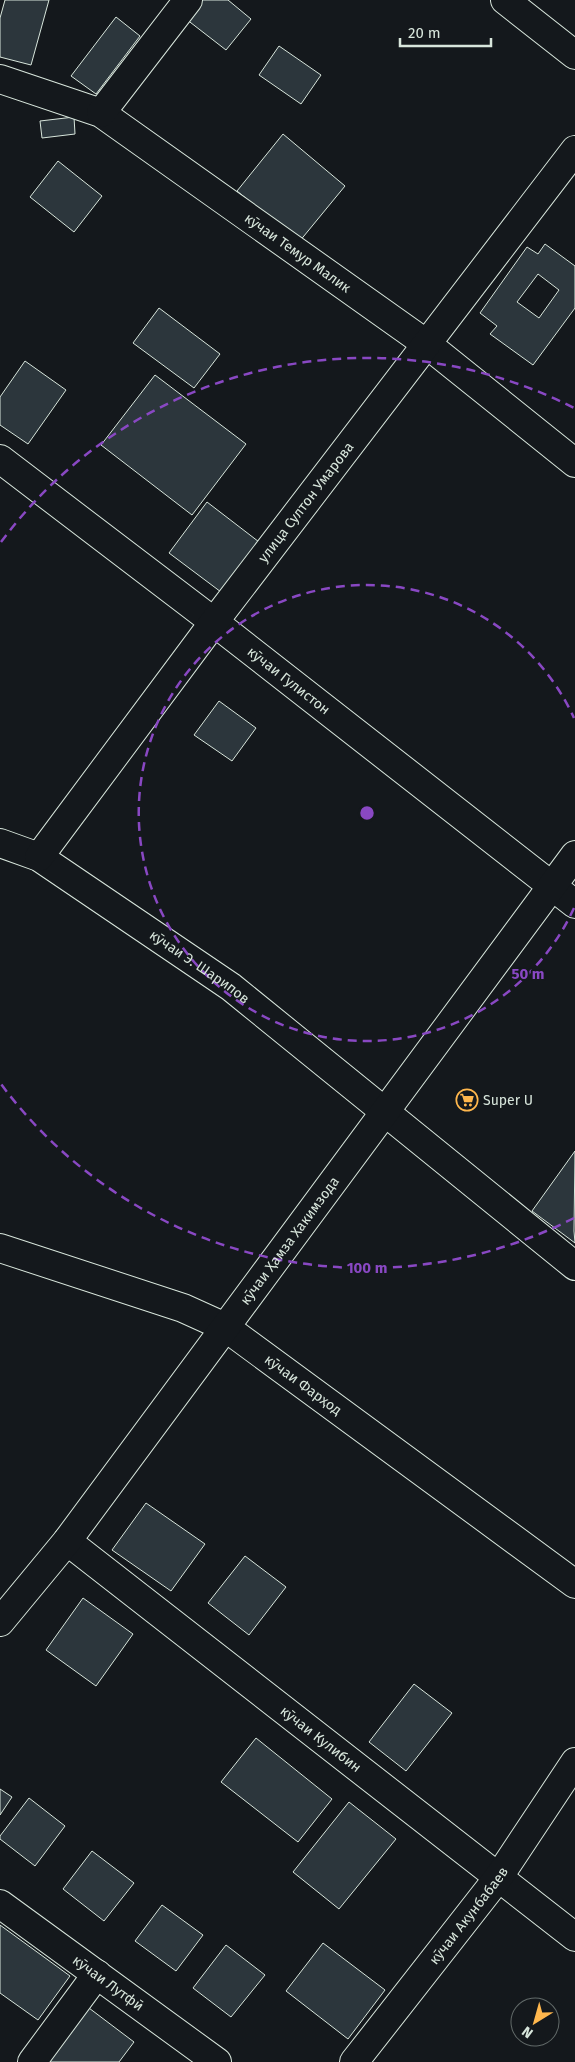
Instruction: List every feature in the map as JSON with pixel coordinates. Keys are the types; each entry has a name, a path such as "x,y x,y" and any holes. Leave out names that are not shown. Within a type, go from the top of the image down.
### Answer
{"street":[{"path":"101,114 188,0"},
{"path":"505,0 575,55"},
{"name":"кӯчаи Темур Малик","path":"0,79 101,114 428,345 575,463"},
{"name":"улица Султон Умарова","path":"39,857 214,622 428,345 575,150"},
{"name":"кӯчаи Гулистон","path":"0,459 214,622 575,904"},
{"name":"кӯчаи Э. Шарипов","path":"0,843 39,857 231,987 575,1266"},
{"name":"кӯчаи Ҳамза Хакимзода","path":"0,1622 67,1541 386,1111 550,886 575,855"},
{"name":"кӯчаи Фарҳод","path":"0,1248 183,1308 225,1327 575,1584"},
{"name":"кӯчаи Кулибин","path":"67,1541 575,1937"},
{"name":"кӯчаи Акунбабаев","path":"354,2062 498,1878 575,1762"},
{"name":"кӯчаи Лутфӣ","path":"0,1904 217,2062"},
{"path":"32,2062 97,1974"}],"building":[{"path":"5,0 49,0 31,65 0,57 0,18"},
{"path":"201,0 228,0 251,19 226,50 186,19"},
{"path":"116,17 140,36 96,94 71,76"},
{"path":"279,46 321,75 301,104 259,75"},
{"path":"74,117 75,134 42,138 40,121"},
{"path":"283,134 345,186 299,242 237,191"},
{"path":"58,161 102,196 74,232 30,197"},
{"path":"545,244 575,266 575,308 533,365 490,334 497,326 480,313 527,247 538,254","holes":["538,274 559,290 539,318 517,302"]},
{"path":"159,308 220,354 194,388 133,343"},
{"path":"25,361 66,390 28,444 0,425 0,397"},
{"path":"155,375 246,444 192,515 101,445"},
{"path":"207,502 263,545 225,595 169,553"},
{"path":"219,701 256,728 232,761 194,735"},
{"path":"575,1151 574,1231 575,1243 532,1211"},
{"path":"146,1503 205,1544 171,1591 112,1550"},
{"path":"245,1556 286,1587 249,1635 208,1603"},
{"path":"83,1598 133,1634 96,1686 46,1650"},
{"path":"414,1684 452,1713 406,1771 369,1742"},
{"path":"256,1738 332,1799 298,1842 221,1782"},
{"path":"0,1789 12,1797 0,1815"},
{"path":"29,1798 65,1826 35,1866 0,1839 0,1836"},
{"path":"349,1802 396,1839 339,1909 293,1872"},
{"path":"92,1851 134,1883 104,1921 63,1889"},
{"path":"162,1905 203,1935 176,1971 135,1941"},
{"path":"0,1925 70,1976 38,2020 0,1993"},
{"path":"323,1943 385,1990 348,2039 286,1991"},
{"path":"226,1945 265,1975 231,2017 193,1988"},
{"path":"85,2005 134,2042 119,2062 42,2062"}],"place":[{"name":"Super U","path":"467,1100"}]}
